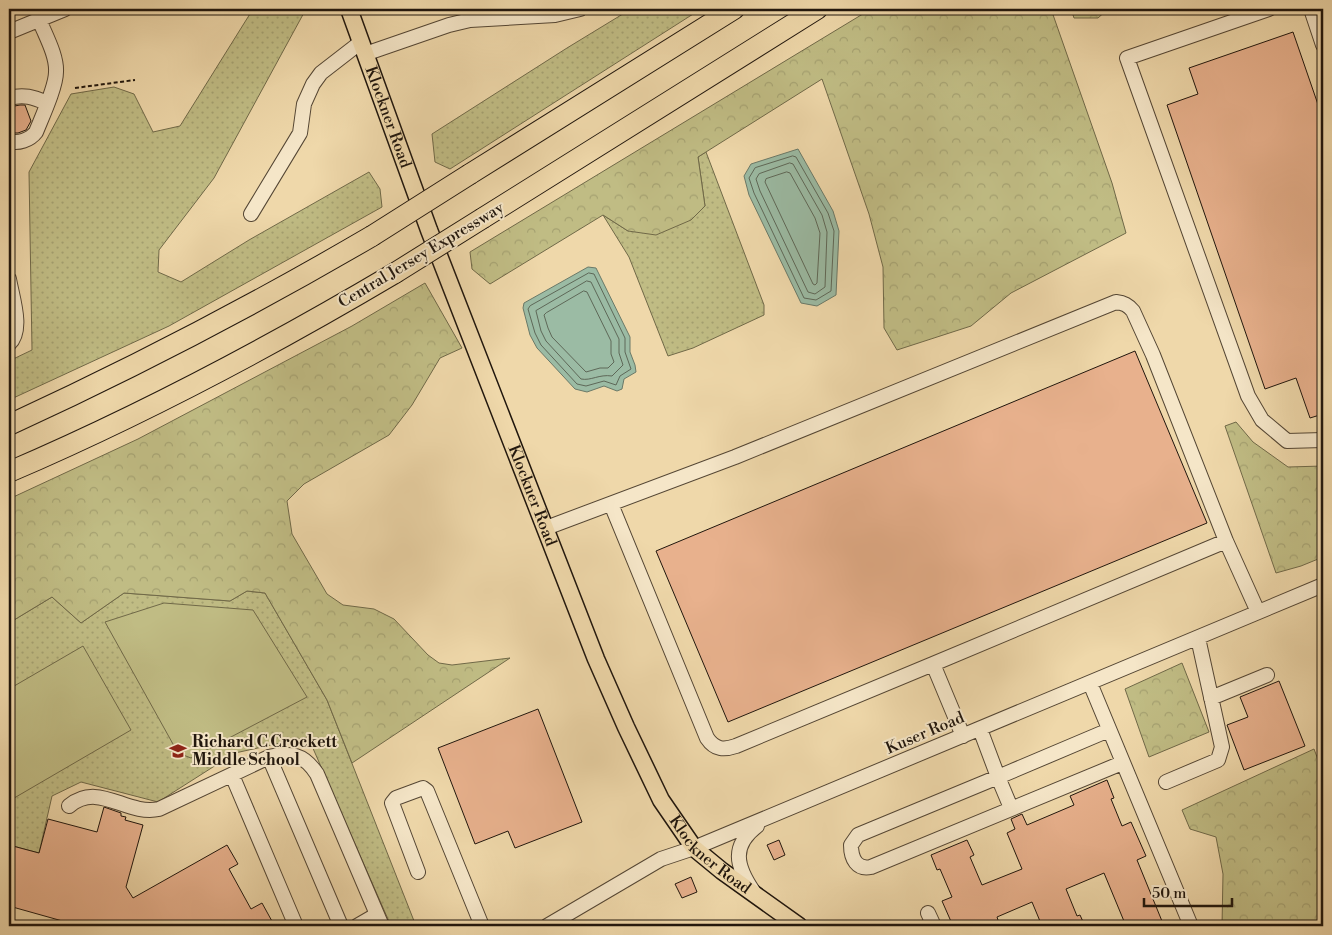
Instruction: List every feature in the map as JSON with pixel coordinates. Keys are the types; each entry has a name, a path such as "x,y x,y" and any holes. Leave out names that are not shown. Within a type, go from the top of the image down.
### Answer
{"highway":[{"path":"9,425 134,366 208,328 372,236 734,9"},
{"name":"Central Jersey Expressway","path":"9,472 104,429 229,367 395,273 817,9"}],"main road":[{"name":"Klockner Road","path":"349,9 429,230 596,659 626,727 662,800 694,848 722,871 799,926"}],"street":[{"path":"9,32 65,9"},
{"path":"251,214 300,133 304,104 313,84 321,73 363,48 449,25 512,13 555,15 580,9"},
{"path":"1269,9 1128,58 1248,396 1262,420 1287,441 1323,440"},
{"path":"1311,9 1323,45"},
{"path":"9,141 18,142 32,137 36,132 56,72 40,19"},
{"path":"9,98 20,95 30,96 47,103"},
{"path":"9,279 17,331 9,344"},
{"path":"546,528 744,453 1116,302 1128,306 1133,311 1153,355 1226,541 1258,612"},
{"path":"611,504 708,738 711,744 718,748 726,749 1226,541"},
{"name":"Kuser Road","path":"547,926 661,859 694,848 1323,585"},
{"path":"1166,782 1218,760 1222,747 1198,638"},
{"path":"933,664 963,736"},
{"path":"1211,698 1267,675"},
{"path":"1090,683 1191,926"},
{"path":"980,729 1011,808"},
{"path":"1109,730 858,835 851,845 853,857 856,864 861,867 871,867 1122,763"},
{"path":"69,806 78,799 93,796 149,812 269,757 286,754 300,757 310,764 313,769 379,921 357,926"},
{"path":"269,757 340,926"},
{"path":"232,775 296,926"},
{"path":"418,872 392,803 396,798 423,788 427,791 482,926"},
{"path":"756,896 745,879 738,860 739,850 746,835 768,816"},
{"path":"928,913 934,926"}],"path":[{"path":"76,88 135,80"}],"green space":[{"path":"253,9 306,9 214,178 159,250 158,272 181,282 249,240 369,172 380,189 382,207 169,326 9,400 9,361 32,350 29,172 71,94 114,87 134,94 153,132 180,126"},
{"path":"631,9 701,9 450,169 435,162 432,134"},
{"path":"871,9 1051,9 1112,183 1126,233 1011,293 971,326 897,350 884,328 883,267 869,214 822,79 698,157 705,206 691,220 656,235 628,231 603,215 490,284 472,269 470,252"},
{"path":"1071,9 1108,9 1098,18 1074,18"},
{"path":"706,152 764,305 764,315 693,348 668,356 629,257 603,215 628,231 705,206 698,157"},
{"path":"425,283 462,348 440,358 412,405 389,435 304,484 287,501 292,534 327,594 343,605 374,609 394,619 428,655 439,663 452,665 510,658 352,763 327,700 265,593 247,591 230,601 124,593 81,623 52,597 9,623 9,499 138,439 352,326"},
{"path":"1236,422 1253,442 1288,467 1323,466 1323,557 1276,573 1225,426"},
{"path":"247,591 265,593 327,700 416,926 391,926 308,737 235,753 158,802 81,782 52,796 39,853 9,845 9,623 52,597 81,623 124,593 230,601"},
{"path":"164,603 253,610 307,697 191,758 178,753 105,622"},
{"path":"83,646 131,730 9,801 9,689"},
{"path":"1182,663 1209,732 1149,757 1125,689"},
{"path":"1314,749 1323,773 1323,926 1222,926 1223,874 1216,837 1190,829 1182,810"}],"water":[{"path":"798,149 833,211 839,231 836,295 817,306 801,303 749,195 744,176 751,164"},
{"path":"588,267 596,268 630,337 630,352 636,372 624,379 622,389 617,391 604,386 587,392 575,389 537,348 530,335 523,308 524,303"}],"building":[{"path":"1293,32 1323,119 1323,414 1310,418 1296,378 1265,389 1167,105 1198,94 1189,68"},
{"path":"25,105 31,121 26,130 12,133 9,123 9,107"},
{"path":"1135,351 1207,523 728,722 656,551"},
{"path":"1279,681 1305,746 1244,770 1227,725 1248,717 1240,697"},
{"path":"538,709 582,822 515,848 508,831 475,844 438,748"},
{"path":"1107,780 1114,798 1111,799 1122,826 1131,822 1146,856 1137,860 1164,926 1126,926 1104,873 1066,889 1077,916 1080,915 1085,926 1042,926 1032,902 997,917 1000,926 953,926 942,901 952,897 940,869 937,870 931,855 967,840 974,855 970,857 982,885 1022,869 1007,833 1015,829 1011,819 1022,814 1027,825 1074,805 1070,796"},
{"path":"104,807 121,813 121,816 126,817 125,820 143,825 126,887 133,898 227,845 238,864 229,869 251,909 262,903 273,923 267,926 68,926 66,922 9,906 9,845 39,853 48,819 97,832"},
{"path":"779,840 785,855 774,860 767,845"},
{"path":"691,877 697,892 682,898 675,884"}],"place":[{"name":"Richard C Crockett Middle School","path":"178,751"}]}
